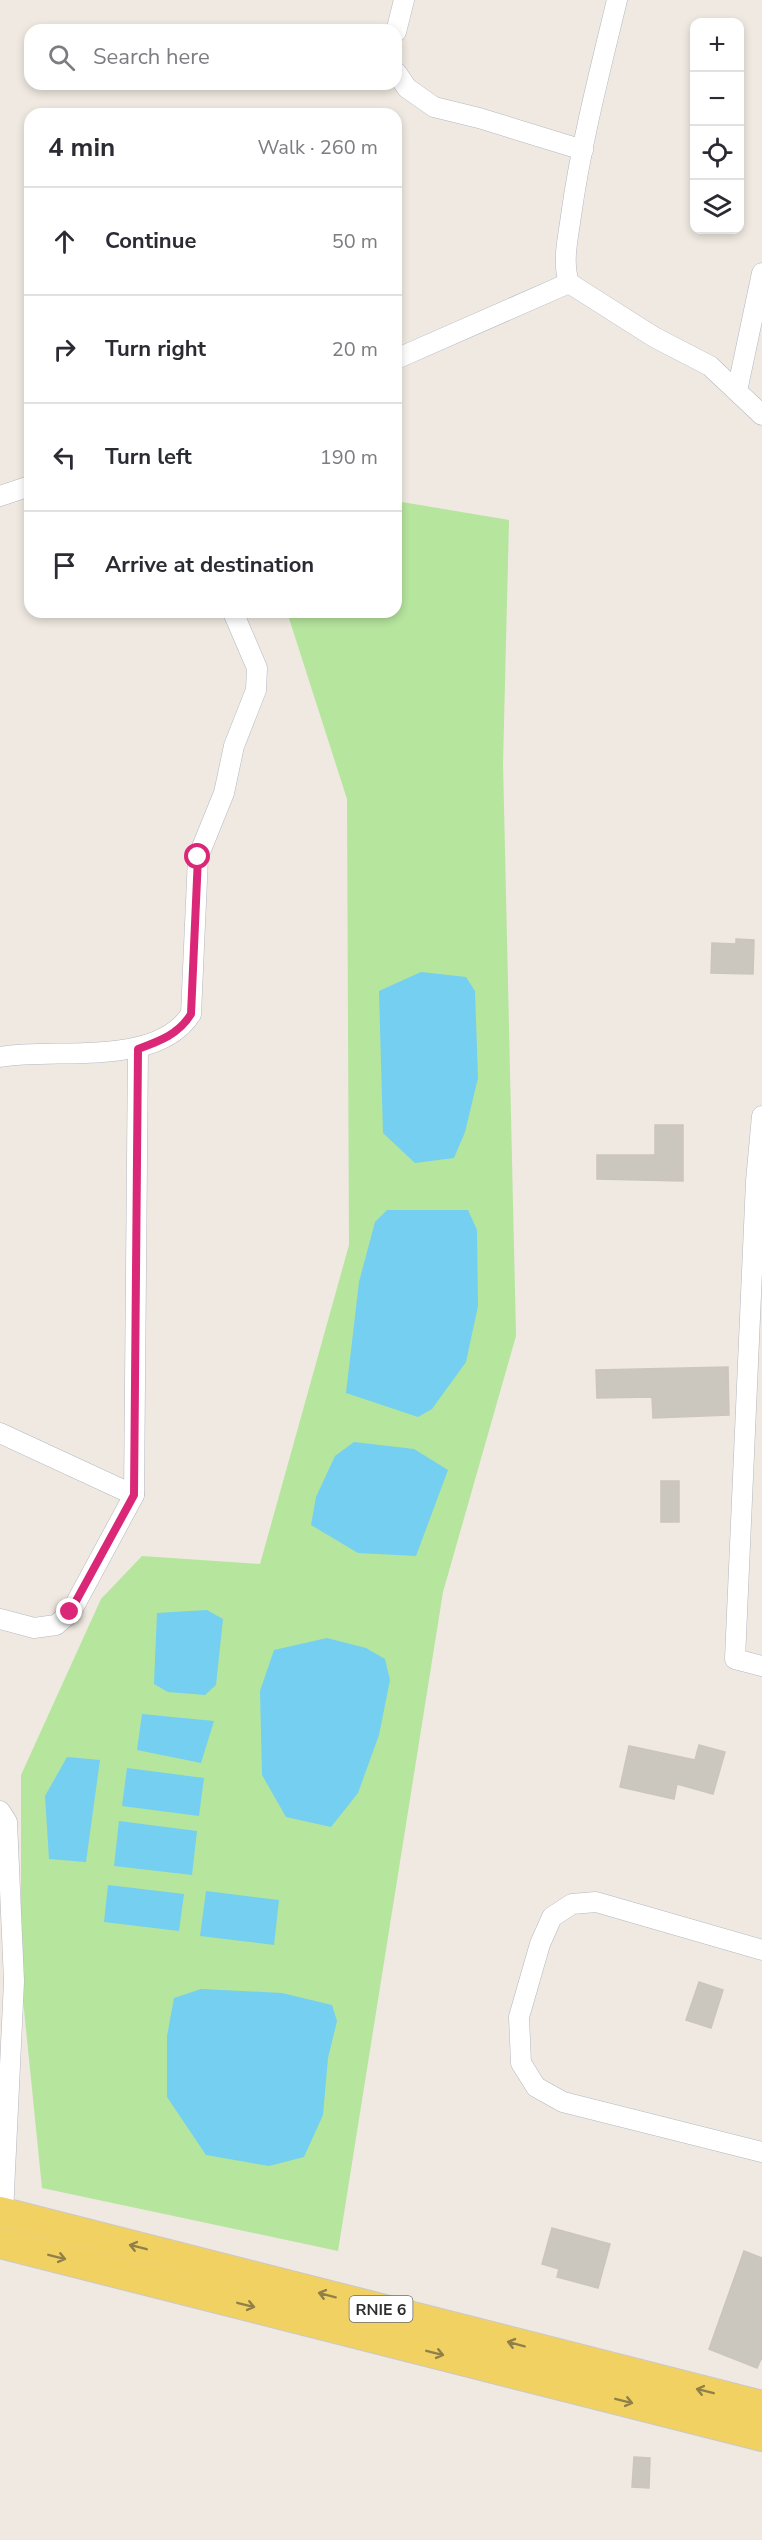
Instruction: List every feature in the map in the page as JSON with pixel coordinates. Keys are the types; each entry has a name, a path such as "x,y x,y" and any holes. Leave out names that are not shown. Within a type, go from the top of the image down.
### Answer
{"main road":[{"name":"RNIE 6","path":"2,2212 762,2406"},
{"name":"RNIE 6","path":"0,2243 762,2436"}],"street":[{"path":"398,24 404,0"},
{"path":"617,0 575,186 564,268 569,284 654,337 710,366 762,415"},
{"path":"402,82 406,88 434,107 479,118 583,150"},
{"path":"736,391 762,273"},
{"path":"402,356 569,284"},
{"path":"0,496 24,488"},
{"path":"0,1057 138,1049 162,1040 183,1026 191,1014 198,857 224,793 234,746 256,690 257,668 236,618"},
{"path":"0,1618 34,1628 56,1625 70,1612 134,1495 138,1049"},
{"path":"762,1116 756,1181 735,1659 762,1666"},
{"path":"0,1433 134,1495"},
{"path":"0,1811 7,1822 7,1980 2,2212"},
{"path":"762,1950 596,1902 572,1904 552,1917 540,1944 519,2017 521,2063 536,2088 563,2102 762,2152"}],"green space":[{"path":"402,502 509,520 503,763 516,1336 443,1592 338,2251 42,2188 21,1980 21,1775 101,1599 142,1556 260,1564 349,1245 347,799 289,618 402,618"}],"water":[{"path":"421,972 466,977 475,991 478,1078 465,1132 454,1158 415,1163 383,1133 379,991"},
{"path":"387,1210 468,1210 477,1230 478,1306 466,1362 432,1409 418,1417 346,1393 359,1282 375,1222"},
{"path":"354,1442 414,1449 448,1470 416,1556 358,1553 311,1525 316,1497 335,1456"},
{"path":"207,1610 223,1619 216,1685 205,1695 168,1692 154,1684 157,1613"},
{"path":"327,1638 366,1648 385,1659 390,1680 379,1735 358,1793 331,1827 286,1817 262,1775 260,1691 274,1650"},
{"path":"142,1714 214,1721 201,1763 137,1750"},
{"path":"67,1757 100,1760 86,1862 49,1859 45,1796"},
{"path":"127,1768 204,1778 199,1816 122,1806"},
{"path":"119,1821 197,1831 192,1875 114,1866"},
{"path":"108,1885 184,1894 179,1931 104,1922"},
{"path":"206,1891 279,1900 274,1945 200,1936"},
{"path":"201,1989 282,1993 332,2005 337,2021 328,2058 323,2115 304,2157 269,2166 206,2155 167,2097 167,2036 174,1998"}],"building":[{"path":"736,939 754,940 753,974 711,973 712,943 736,944"},
{"path":"655,1125 683,1125 683,1181 597,1179 597,1155 655,1155"},
{"path":"728,1367 729,1415 653,1418 652,1397 597,1398 596,1370"},
{"path":"661,1481 679,1481 679,1522 661,1522"},
{"path":"699,1745 725,1752 713,1794 677,1784 674,1799 620,1787 629,1746 695,1760"},
{"path":"699,1982 723,1990 711,2028 686,2020"},
{"path":"552,2228 610,2244 598,2288 557,2277 559,2269 542,2264"},
{"path":"744,2251 762,2258 762,2357 757,2368 709,2349"},
{"path":"634,2457 650,2458 649,2488 632,2487"}],"route":[{"path":"70,1612 134,1495 138,1049 162,1040 183,1026 191,1014 198,857"}]}
